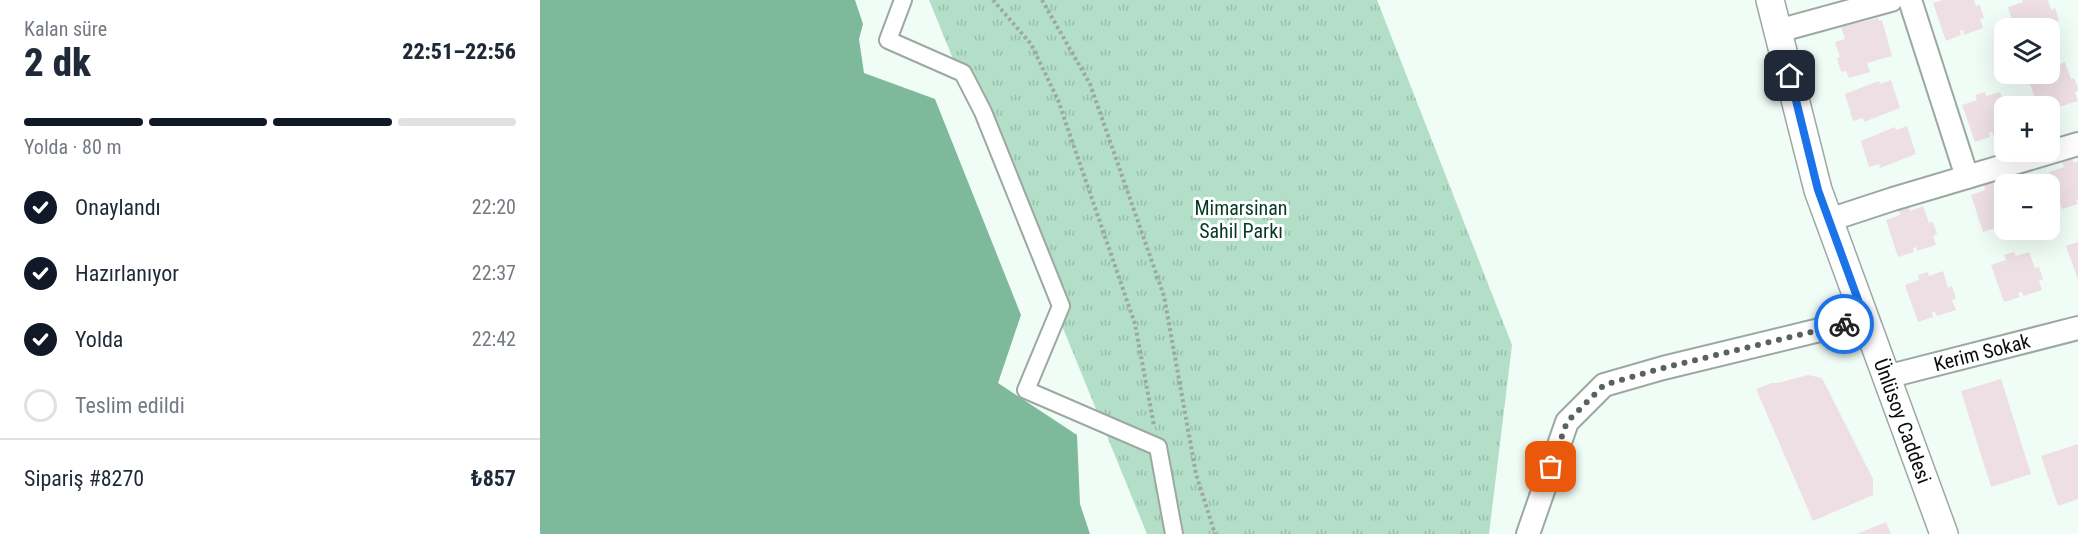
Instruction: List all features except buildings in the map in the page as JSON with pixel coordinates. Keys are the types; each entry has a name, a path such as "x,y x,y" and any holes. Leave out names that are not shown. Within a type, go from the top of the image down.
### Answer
{"street":[{"path":"903,0 888,40 963,73 983,112 1061,306 1026,390 1158,447 1174,534"},
{"name":"Ünlüsoy Caddesi","path":"1770,0 1818,190 1944,534"},
{"path":"1778,31 1891,0"},
{"path":"1910,0 1967,177"},
{"path":"1829,220 2078,144"},
{"path":"1528,534 1567,422 1604,385 1663,368 1865,319"},
{"name":"Kerim Sokak","path":"1886,377 2078,328"}],"path":[{"path":"993,0 1030,44 1058,100 1135,324 1158,447"},
{"path":"1041,0 1090,84 1164,296 1196,474 1215,534"}],"green space":[{"name":"Mimarsinan Sahil Parkı","path":"929,0 1377,0 1512,345 1489,534 1147,534"}],"shaded area":[{"path":"540,0 855,0 863,24 859,39 864,73 935,99 1021,315 998,383 1077,435 1080,504 1090,534 540,534"}],"way so far":[{"path":"1551,467 1567,422 1604,385 1663,368 1844,324"}],"route":[{"path":"1790,76 1818,190 1865,319 1844,324"}]}
